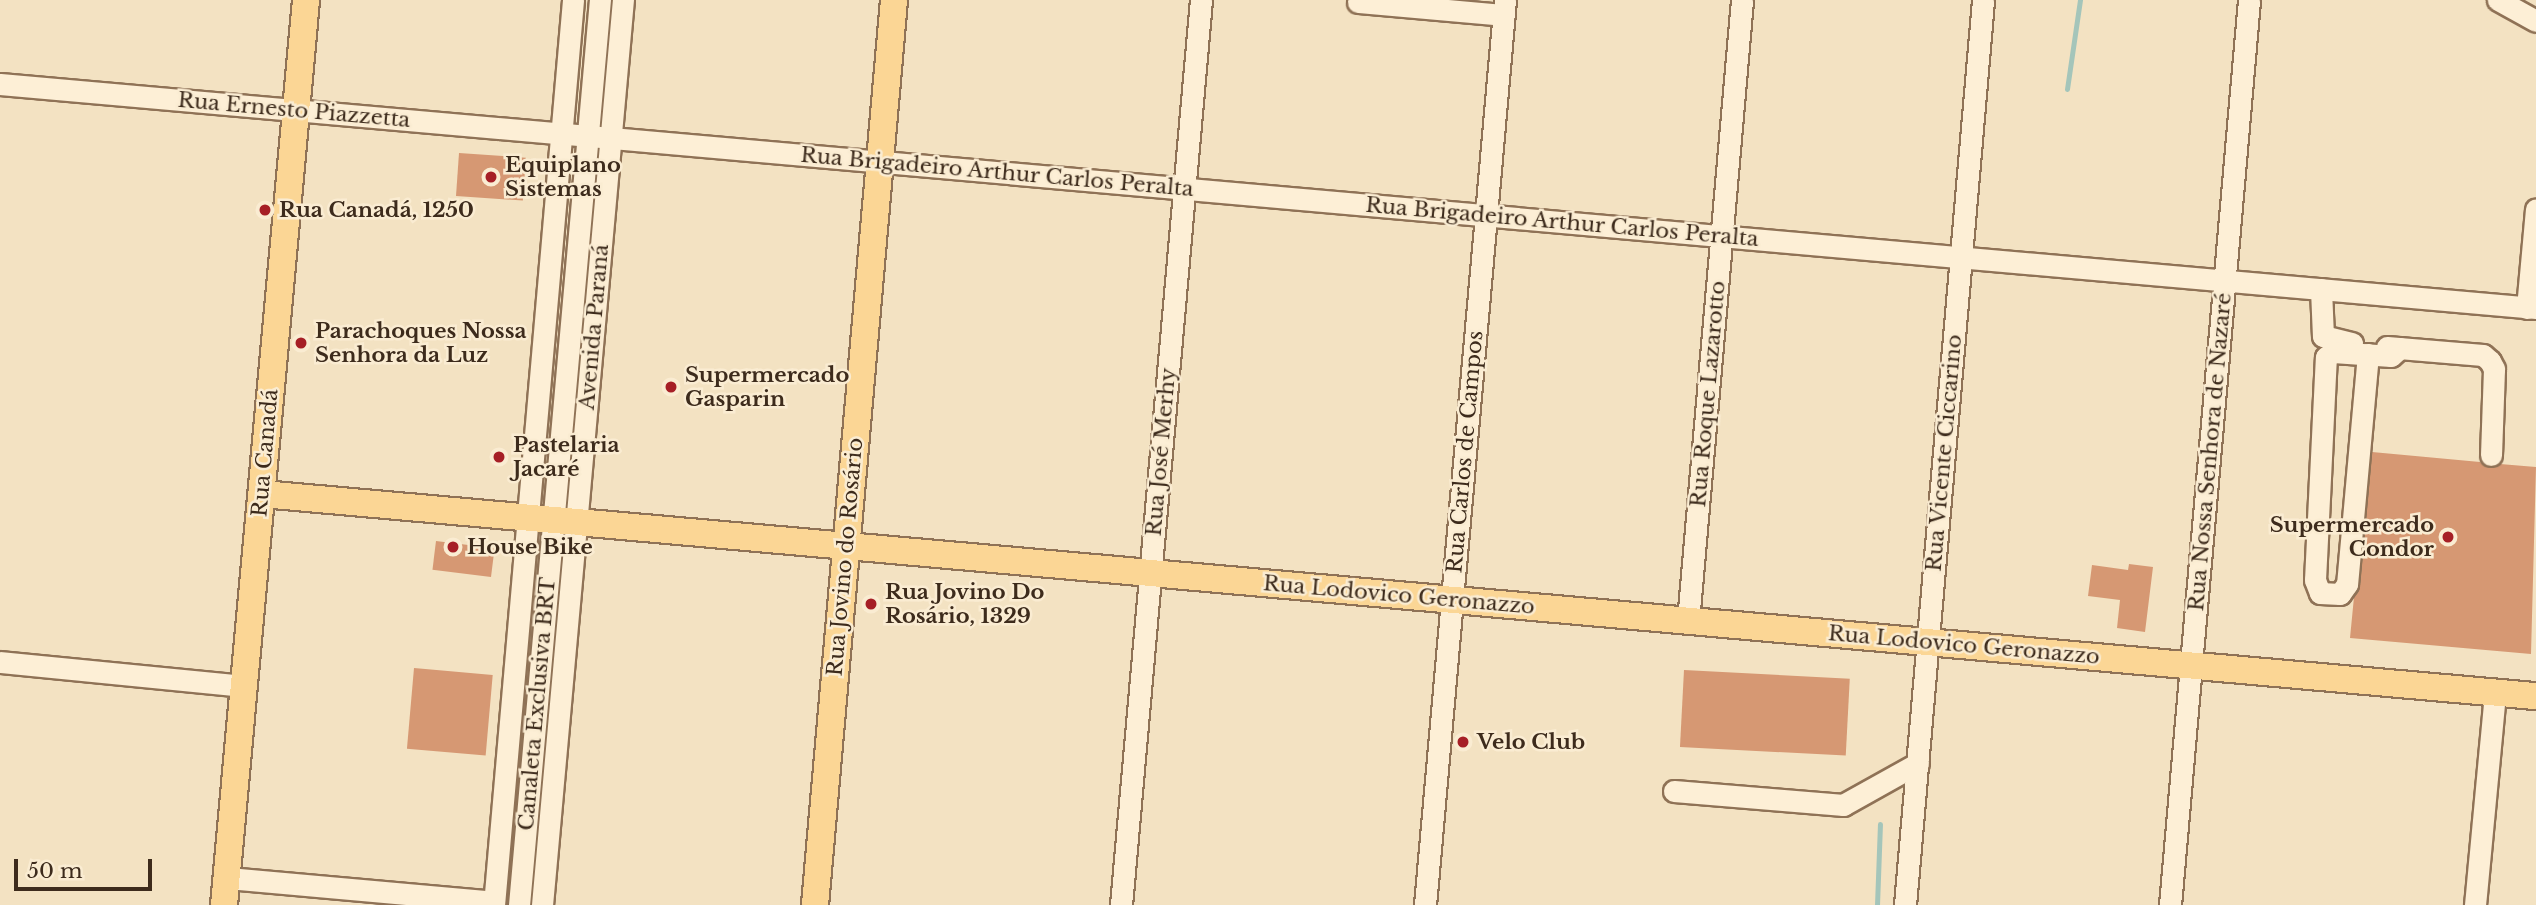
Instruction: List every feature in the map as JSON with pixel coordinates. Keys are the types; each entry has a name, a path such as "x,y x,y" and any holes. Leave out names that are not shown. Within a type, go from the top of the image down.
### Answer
{"main road":[{"name":"Rua Canadá","path":"224,905 306,0"},
{"name":"Rua Jovino do Rosário","path":"815,905 894,0"},
{"name":"Rua Lodovico Geronazzo","path":"262,494 2536,696"}],"street":[{"name":"Avenida Paraná","path":"542,905 561,134 573,0"},
{"name":"Canaleta Exclusiva BRT","path":"519,905 600,0"},
{"name":"Avenida Paraná","path":"494,904 611,138 623,0"},
{"name":"Rua José Merhy","path":"1121,905 1201,0"},
{"name":"Rua Roque Lazarotto","path":"1688,621 1742,0"},
{"name":"Rua Vicente Ciccarino","path":"1905,905 1983,0"},
{"name":"Rua Nossa Senhora de Nazaré","path":"2170,905 2249,0"},
{"path":"2498,0 2536,21"},
{"path":"1358,2 1504,7"},
{"name":"Rua Carlos de Campos","path":"1425,905 1504,7"},
{"name":"Rua Ernesto Piazzetta","path":"0,84 588,136"},
{"name":"Rua Brigadeiro Arthur Carlos Peralta","path":"588,136 2532,308"},
{"path":"2532,308 2536,209"},
{"path":"2321,289 2319,330 2327,340 2483,355 2490,361 2494,369 2491,455"},
{"path":"2368,354 2345,590 2340,594 2320,593 2315,580 2326,357 2333,352 2368,354 2391,356 2400,348"},
{"path":"2321,460 2358,467"},
{"path":"0,662 244,686"},
{"path":"2475,905 2495,692"},
{"path":"1674,791 1843,805 1917,762"},
{"path":"227,878 494,904"}],"building":[{"name":"Equiplano Sistemas","path":"459,153 526,158 523,201 456,196"},
{"name":"Supermercado Condor","path":"2372,452 2480,462 2490,468 2500,464 2536,467 2531,654 2350,638 2354,597 2360,585"},
{"path":"436,541 495,548 491,577 432,570"},
{"path":"2129,564 2153,567 2145,632 2117,628 2120,600 2088,596 2092,565 2128,570"},
{"path":"414,668 493,675 486,756 407,749"},
{"path":"1684,670 1850,679 1846,756 1680,747"}],"waterway":[{"path":"2067,89 2080,0"},
{"path":"1877,905 1880,824"}],"place":[{"name":"Equiplano Sistemas","path":"491,177"},
{"name":"Rua Canadá, 1250","path":"265,210"},
{"name":"Parachoques Nossa Senhora da Luz","path":"301,343"},
{"name":"Supermercado Gasparin","path":"671,387"},
{"name":"Pastelaria Jacaré","path":"499,457"},
{"name":"Supermercado Condor","path":"2448,537"},
{"name":"House Bike","path":"453,547"},
{"name":"Rua Jovino Do Rosário, 1329","path":"871,604"},
{"name":"Velo Club","path":"1463,742"}]}
